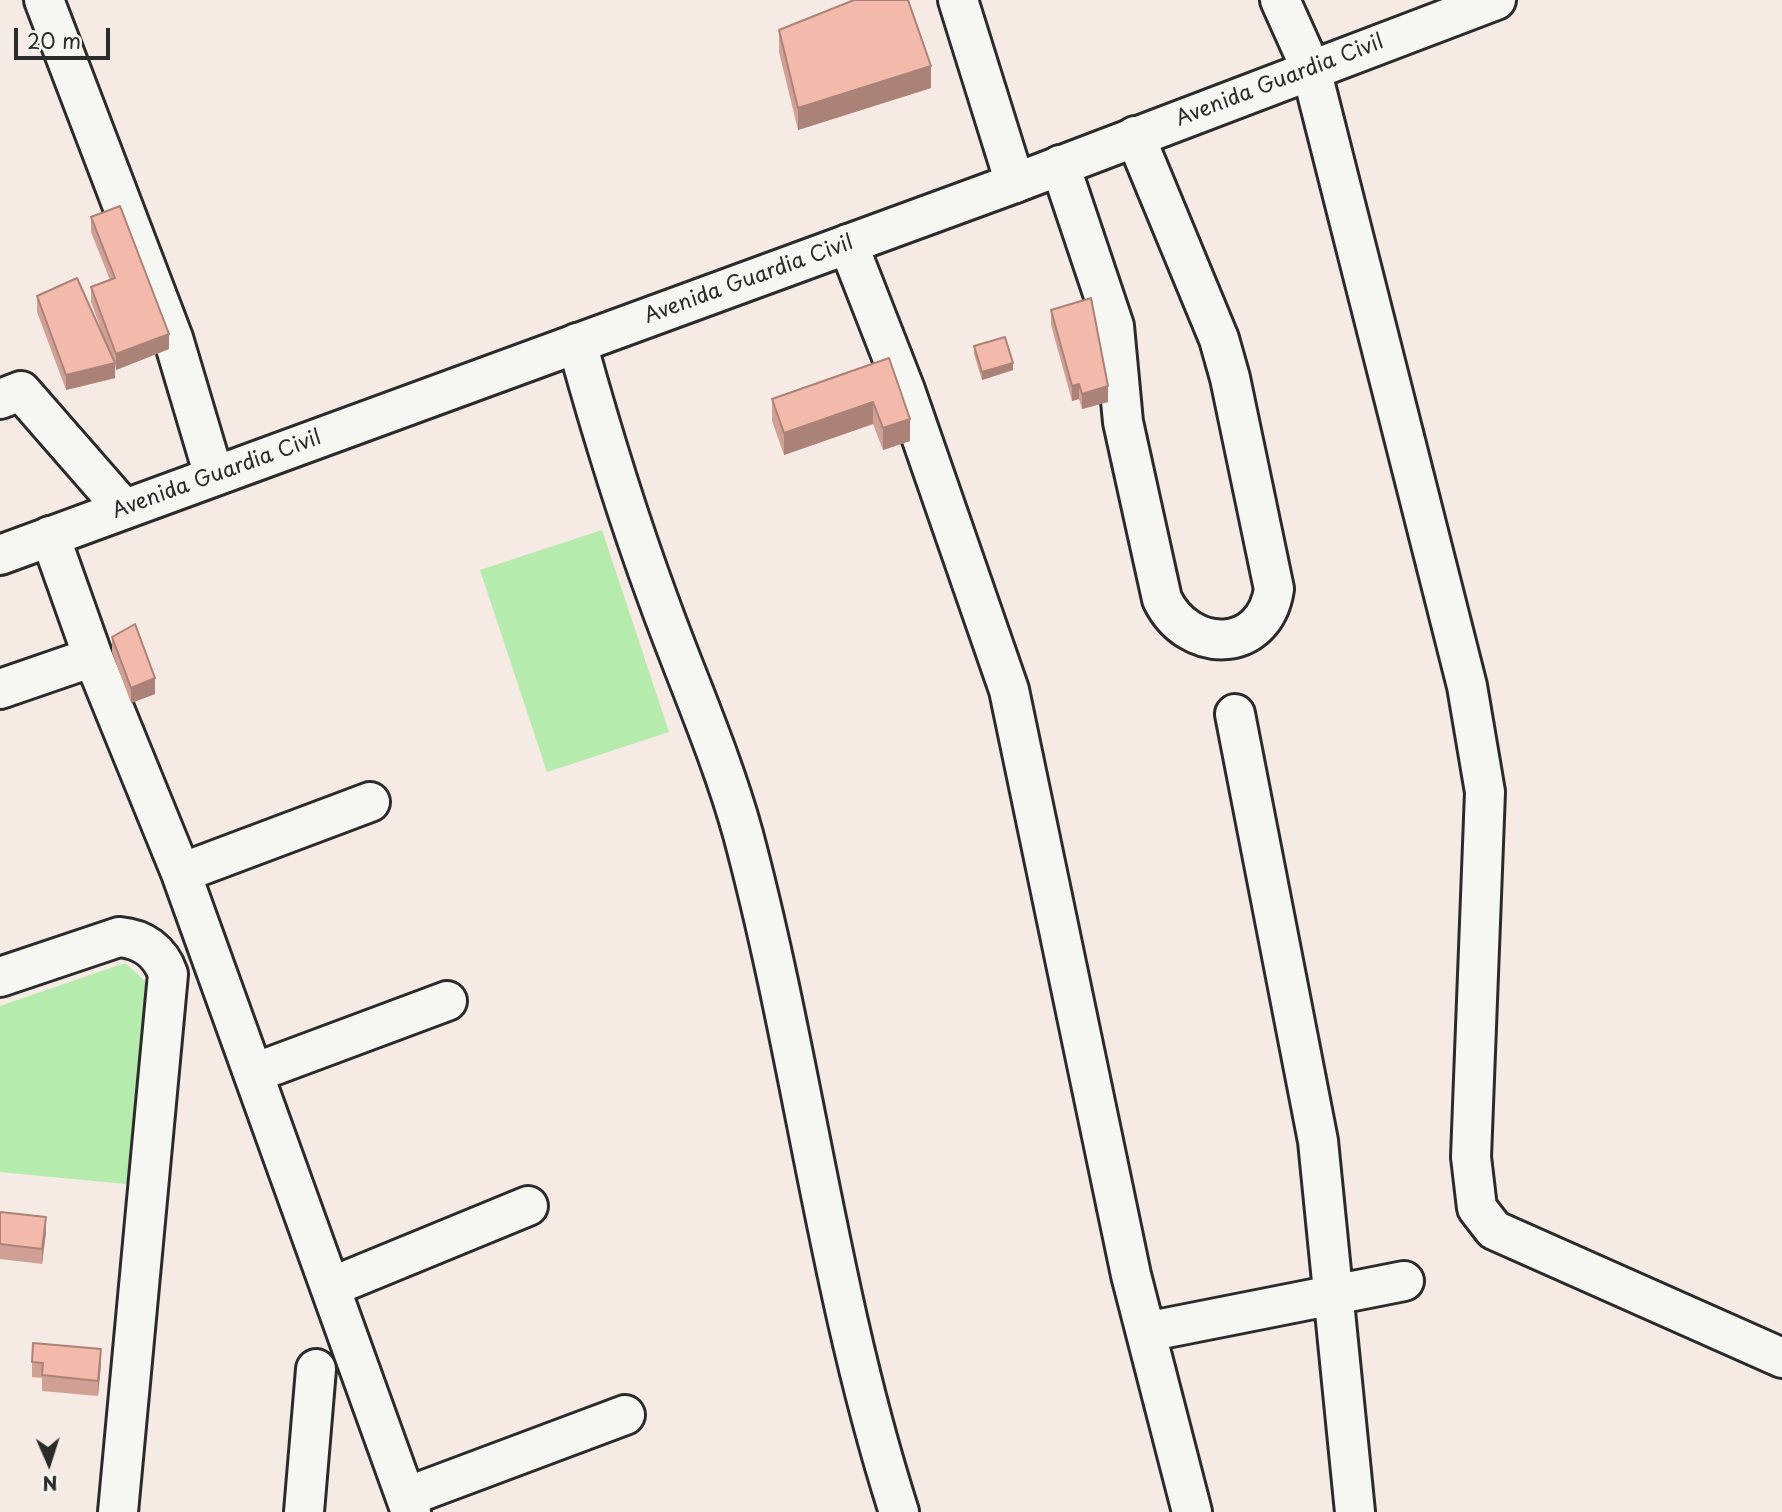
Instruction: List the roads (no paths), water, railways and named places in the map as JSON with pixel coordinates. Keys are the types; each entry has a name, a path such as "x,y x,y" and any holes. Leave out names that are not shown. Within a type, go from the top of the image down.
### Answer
{"main road":[{"path":"44,0 173,338 214,476"},
{"path":"958,0 1015,183"},
{"path":"1280,0 1311,69 1467,686 1485,792 1471,1157 1477,1208 1494,1230 1782,1358"},
{"name":"Avenida Guardia Civil","path":"0,555 1015,183 1496,0"},
{"path":"1060,165 1112,317 1123,422 1162,599 1175,620 1191,632 1215,640 1242,635 1261,622 1271,606 1274,589 1230,377 1214,325 1135,136"},
{"path":"848,244 905,390 1009,690 1131,1275 1192,1512"},
{"path":"577,343 615,481 742,830 784,1017 839,1288 899,1512"},
{"path":"0,398 21,391 124,509"},
{"path":"50,536 93,657 181,873 408,1504 625,1415"},
{"path":"0,689 93,657"},
{"path":"1235,713 1318,1141 1355,1512"},
{"path":"181,873 370,802"},
{"path":"0,977 119,937 139,941 150,947 163,962 168,974 118,1512"},
{"path":"254,1073 447,1001"},
{"path":"331,1287 528,1206"},
{"path":"1146,1332 1404,1281"},
{"path":"304,1512 316,1369"}]}
